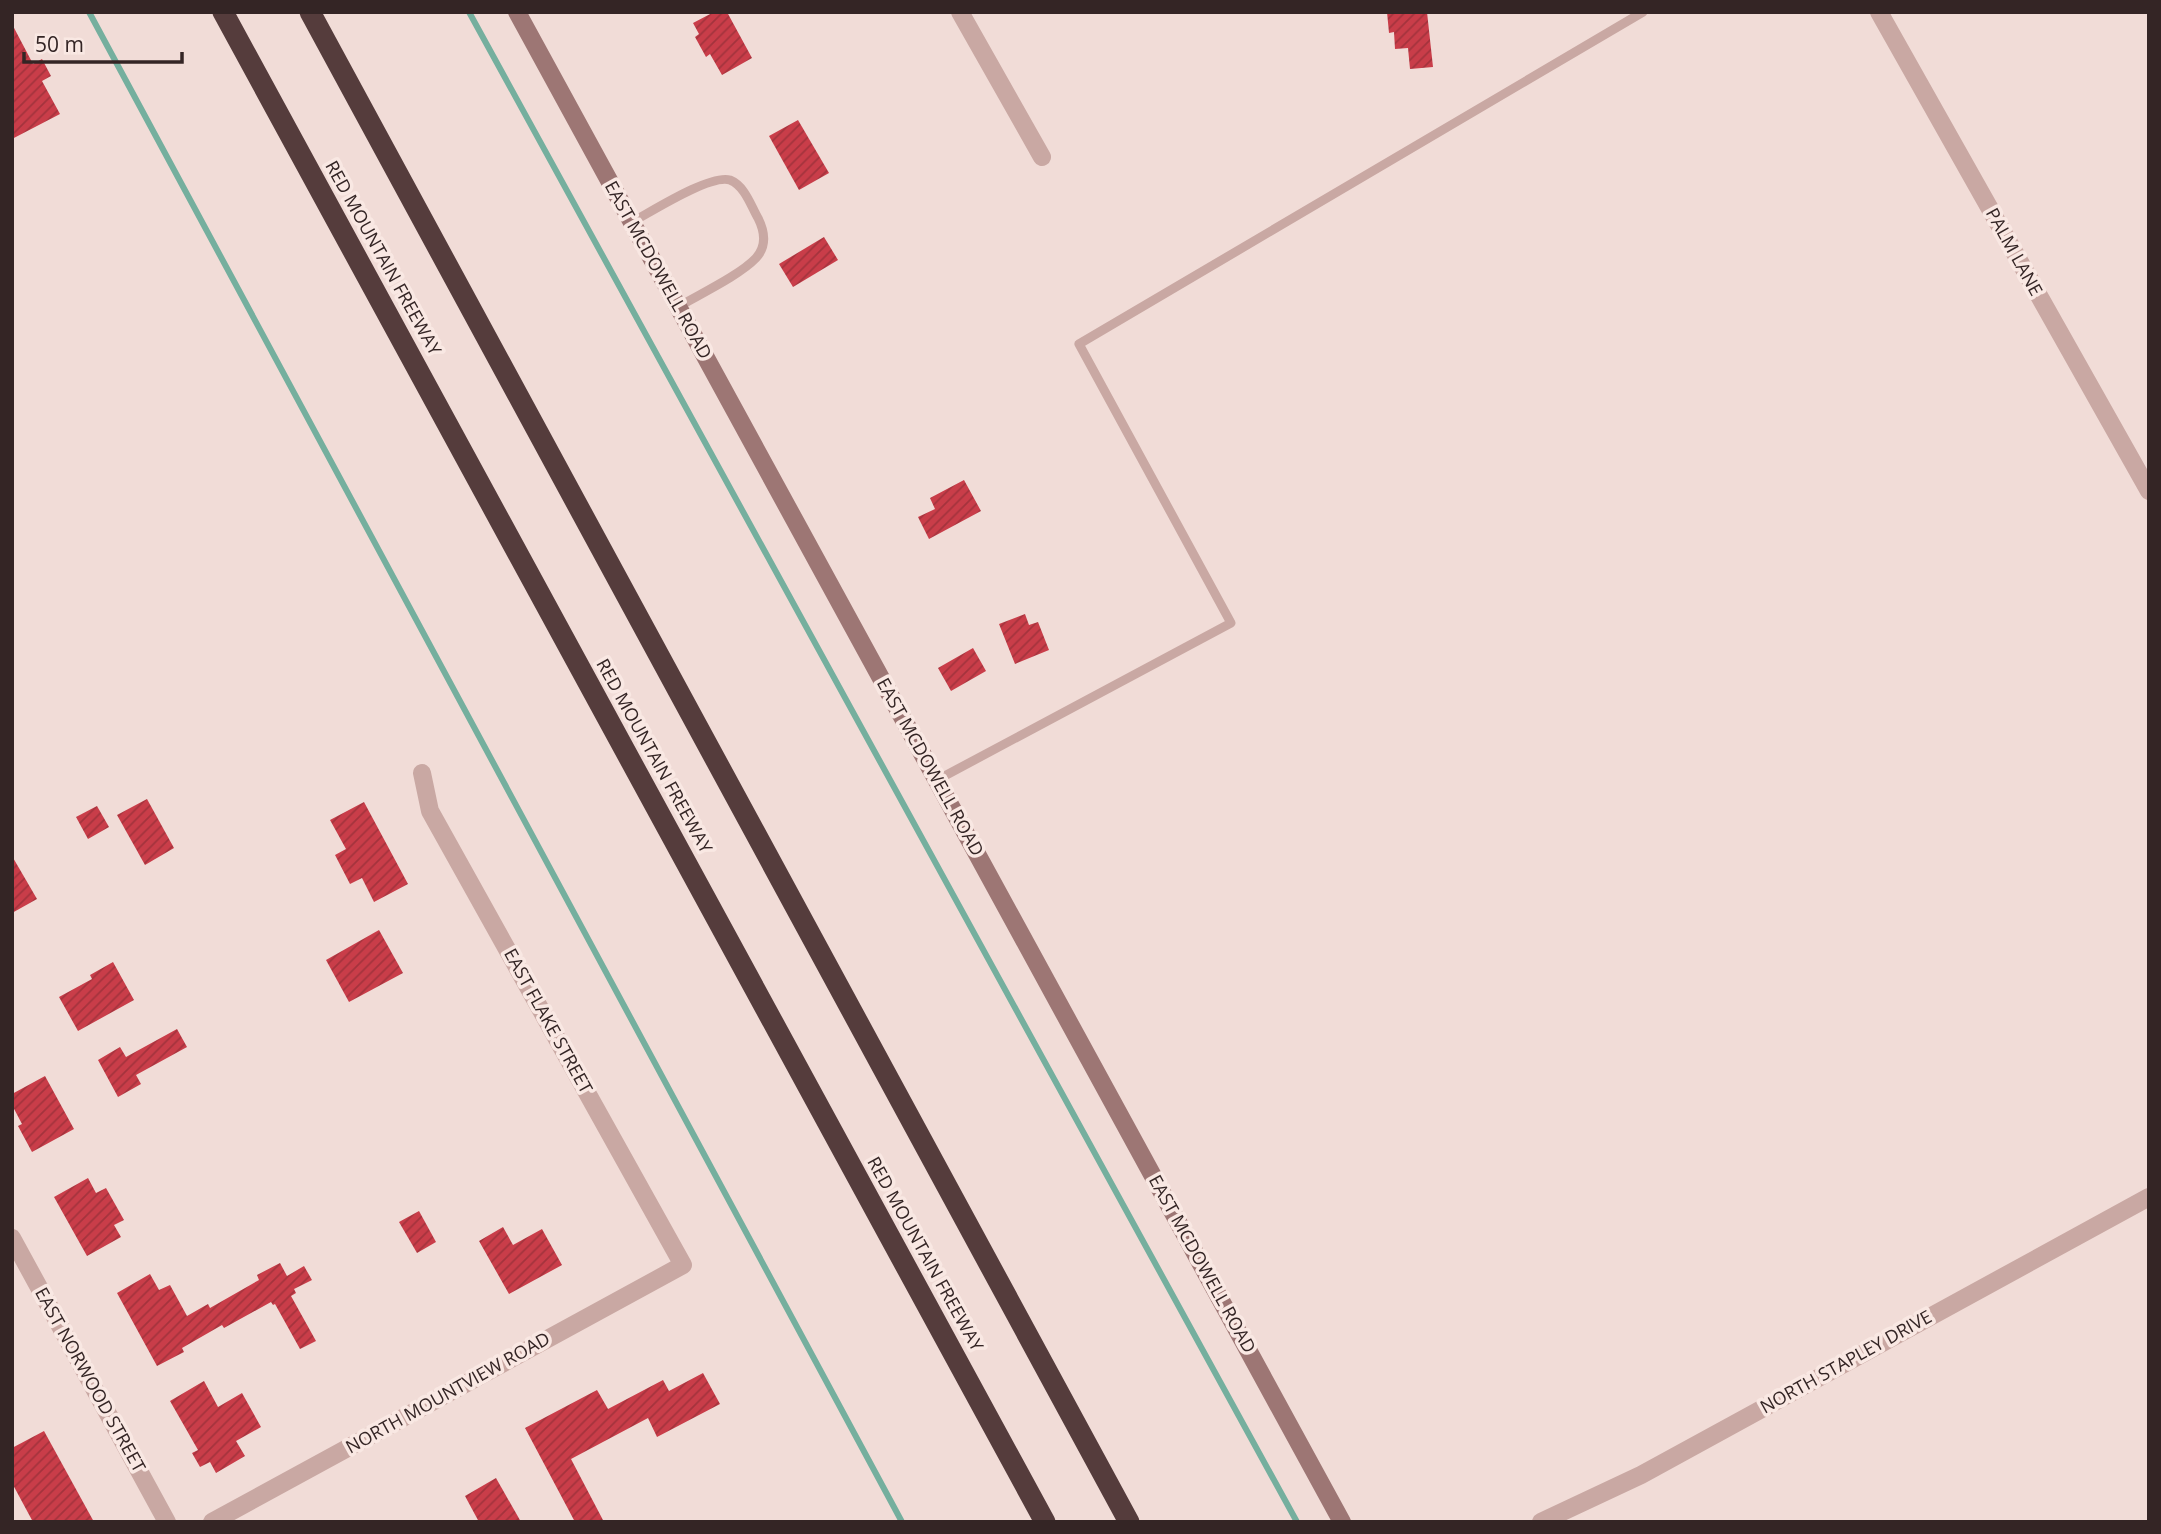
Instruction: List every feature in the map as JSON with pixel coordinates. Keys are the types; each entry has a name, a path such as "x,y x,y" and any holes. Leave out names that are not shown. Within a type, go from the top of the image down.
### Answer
{"highway":[{"name":"RED MOUNTAIN FREEWAY","path":"223,12 1045,1522"},
{"path":"310,12 1129,1522"}],"street":[{"name":"EAST MCDOWELL ROAD","path":"517,12 1342,1522"},
{"path":"960,12 1042,157"},
{"name":"PALM LANE","path":"1879,12 2149,491"},
{"name":"EAST FLAKE STREET","path":"422,774 430,811 684,1265"},
{"name":"NORTH STAPLEY DRIVE","path":"1541,1522 1640,1475 2149,1196"},
{"name":"EAST NORWOOD STREET","path":"12,1238 167,1522"},
{"name":"NORTH MOUNTVIEW ROAD","path":"212,1522 684,1265"}],"lane":[{"path":"937,780 1231,623 1079,344 1643,12"},
{"path":"632,222 711,180 729,180 744,191 761,225 765,243 758,257 678,307"}],"building":[{"path":"714,12 727,12 752,58 722,75 710,54 706,57 695,37 699,34 693,23"},
{"path":"1387,12 1427,12 1433,67 1410,69 1408,48 1395,49 1394,32 1389,33"},
{"path":"12,24 33,64 42,59 51,76 42,81 60,114 12,139"},
{"path":"798,120 829,173 799,190 769,136"},
{"path":"824,237 838,260 793,287 779,264"},
{"path":"964,480 981,511 929,539 918,517 935,509 930,498"},
{"path":"1025,614 1029,625 1038,622 1049,650 1015,664 999,624"},
{"path":"973,648 986,671 951,691 938,668"},
{"path":"147,799 174,848 145,865 117,815"},
{"path":"364,802 408,884 374,902 362,878 350,884 335,855 346,849 330,820"},
{"path":"97,806 109,827 88,839 76,817"},
{"path":"12,856 37,899 12,913"},
{"path":"379,930 403,973 349,1002 326,960"},
{"path":"113,962 134,1000 78,1031 59,997 92,979 90,975"},
{"path":"177,1029 187,1047 136,1075 141,1084 118,1097 98,1060 120,1047 126,1057"},
{"path":"45,1076 74,1129 32,1152 18,1126 22,1124 12,1105 12,1094"},
{"path":"88,1178 96,1193 106,1188 124,1220 114,1225 121,1237 87,1256 54,1197"},
{"path":"419,1211 436,1242 417,1253 399,1222"},
{"path":"503,1227 513,1245 542,1229 562,1265 509,1294 479,1241"},
{"path":"280,1263 287,1276 304,1266 312,1280 294,1289 296,1293 291,1296 316,1341 300,1349 275,1304 271,1302 224,1328 222,1325 182,1348 184,1352 157,1366 117,1293 150,1274 159,1290 170,1285 187,1316 208,1304 210,1308 259,1280 257,1275"},
{"path":"703,1373 720,1404 657,1437 648,1418 571,1459 604,1522 575,1522 525,1428 597,1390 608,1409 663,1380 669,1391"},
{"path":"204,1381 218,1407 242,1393 261,1427 236,1441 245,1456 216,1473 210,1462 200,1467 192,1453 198,1450 170,1401"},
{"path":"44,1431 94,1522 33,1522 12,1483 12,1448"},
{"path":"496,1478 521,1522 479,1522 465,1496"}],"waterway":[{"path":"89,12 902,1522"},
{"path":"469,12 1297,1522"}]}
